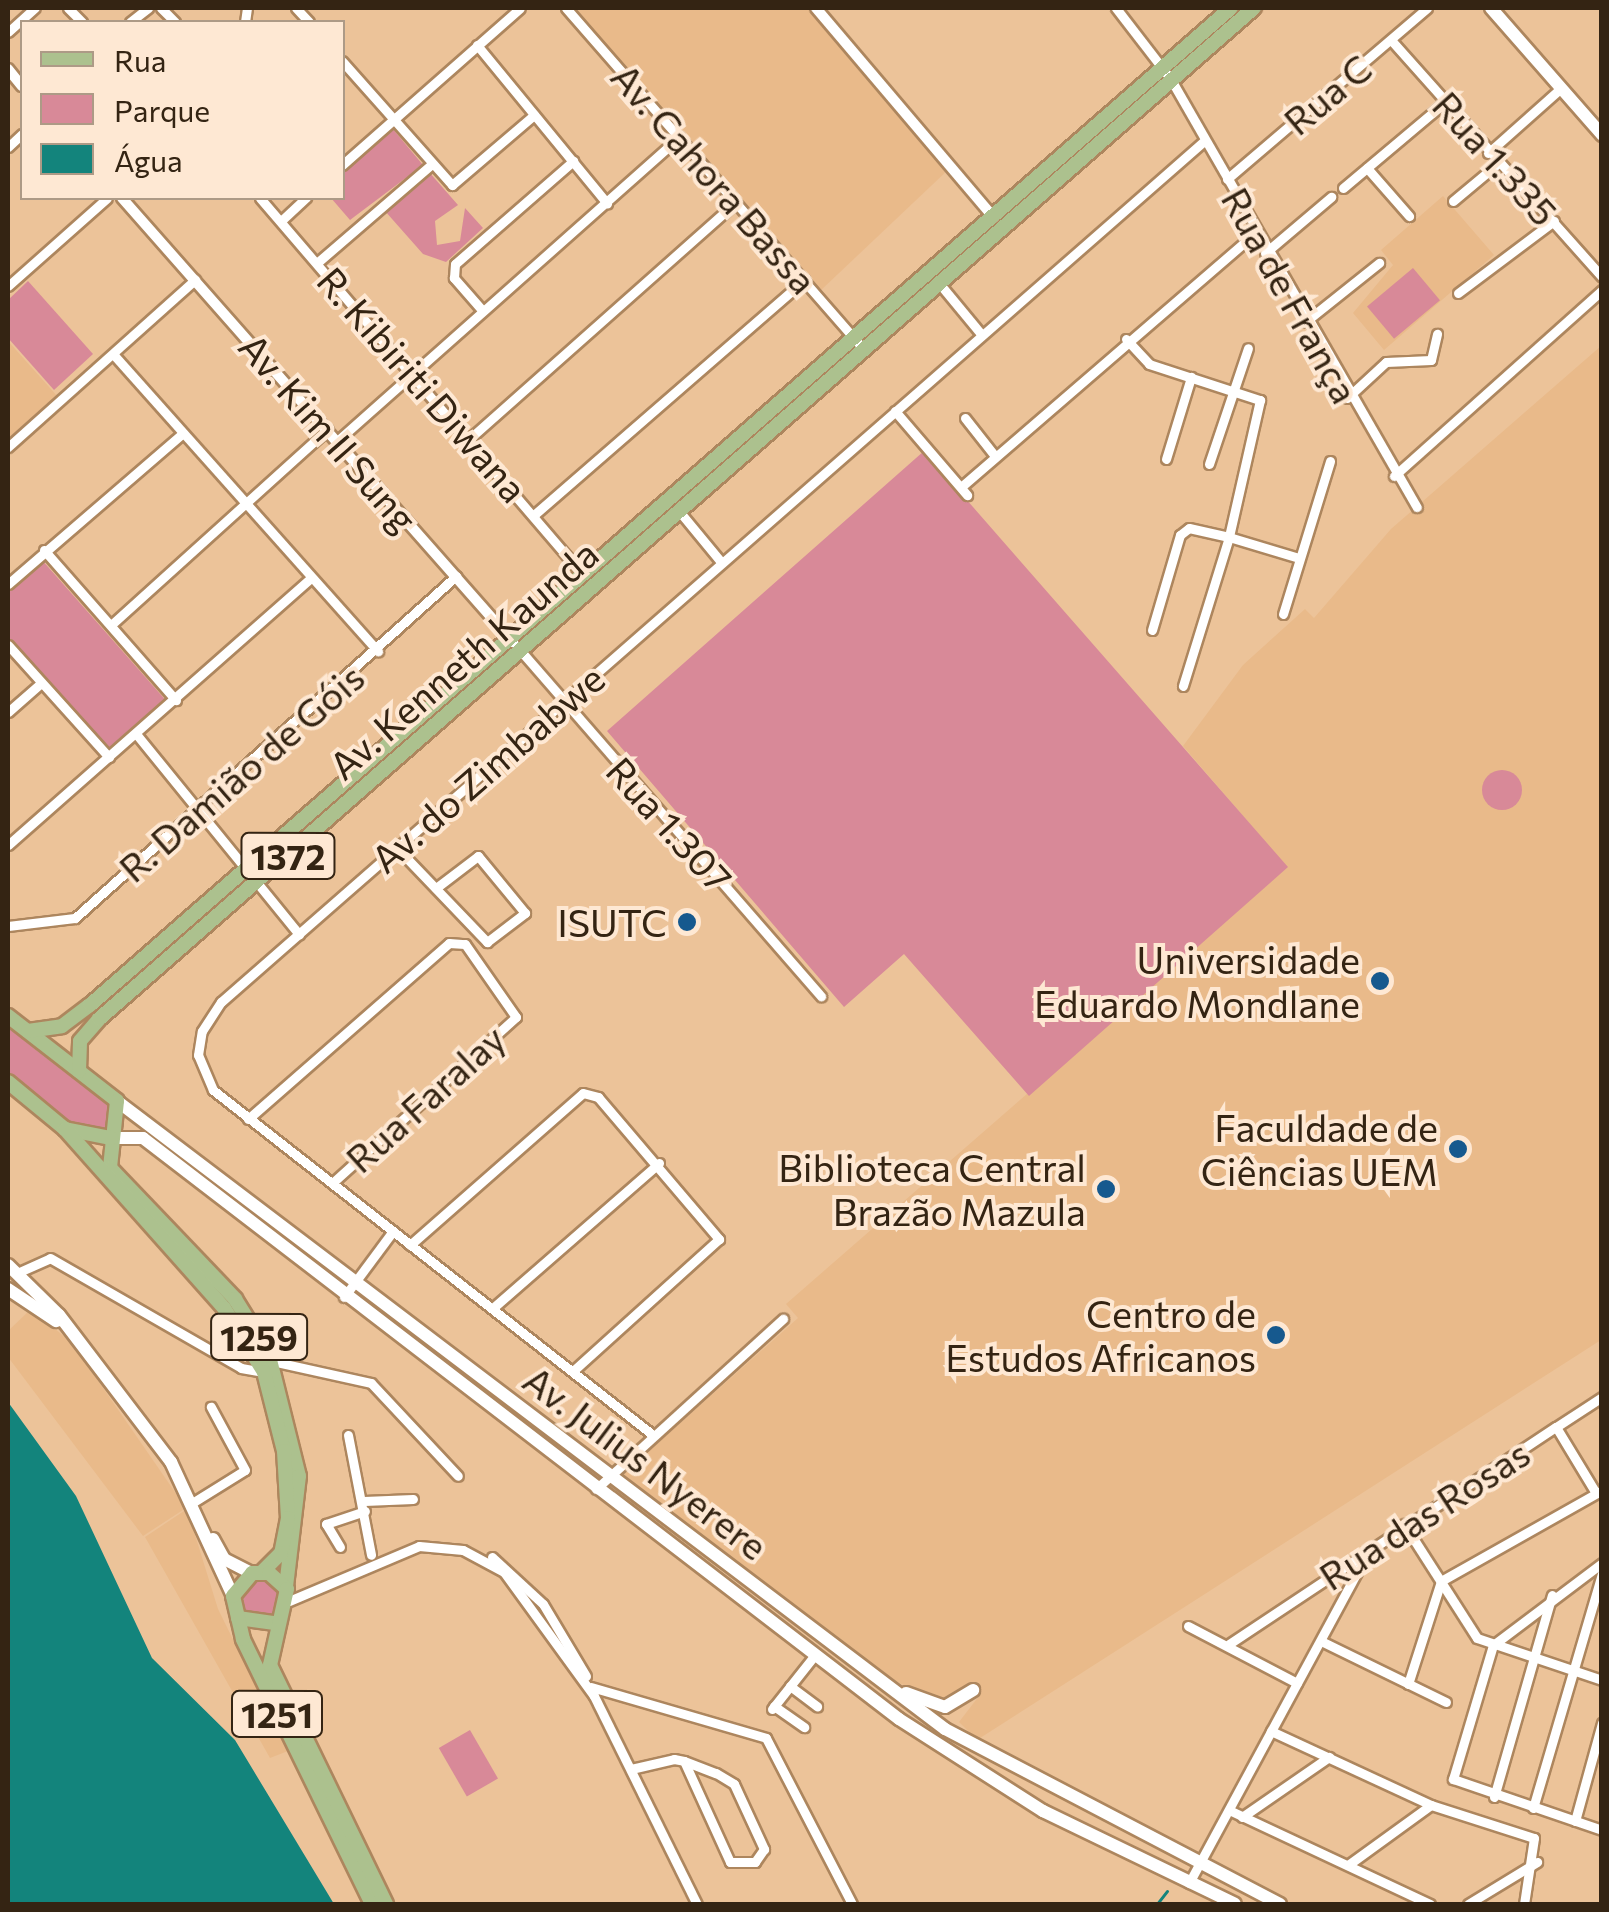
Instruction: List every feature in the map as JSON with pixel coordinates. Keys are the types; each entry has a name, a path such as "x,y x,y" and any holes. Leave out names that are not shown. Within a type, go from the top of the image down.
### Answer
{"main road":[{"path":"910,299 939,283 1231,8"},
{"path":"910,299 994,218 1166,73 1254,8"},
{"path":"1491,8 1602,134"},
{"name":"Av. Kenneth Kaunda","path":"516,645 526,625 582,574 852,337 910,299"},
{"name":"Av. Kenneth Kaunda","path":"79,1071 86,1032 256,884 516,645 679,511 864,350 910,299"},
{"path":"248,867 516,645"},
{"name":"1372","path":"28,1031 78,1014 248,867"},
{"name":"Av. Julius Nyerere","path":"8,1016 894,1690 986,1755 1280,1904"},
{"path":"8,1082 66,1130 224,1308 268,1366 284,1450 288,1518 282,1553 233,1596"},
{"path":"66,1130 111,1138 117,1102"},
{"name":"Av. Julius Nyerere","path":"111,1138 143,1138 230,1209 814,1656 950,1752 1043,1811 1235,1904"},
{"name":"1259","path":"111,1138 110,1168 236,1299 268,1366 299,1476 287,1592"},
{"name":"1251","path":"12,1269 71,1330 192,1503 233,1596 238,1618 372,1904"},
{"name":"1251","path":"8,1289 71,1330"},
{"path":"205,1530 224,1559 287,1592"},
{"name":"1251","path":"287,1592 276,1624 270,1665 386,1904"},
{"name":"1251","path":"238,1618 276,1624"},
{"path":"894,1690 945,1707 974,1690"}],"street":[{"path":"345,162 520,8"},
{"name":"Av. Cahora Bassa","path":"566,8 864,350"},
{"path":"816,8 994,218"},
{"name":"Rua de França","path":"1116,8 1166,73 1347,398 1417,507"},
{"name":"Rua C","path":"1227,179 1426,8"},
{"name":"Rua 1.335","path":"1390,40 1496,165 1554,221 1602,277"},
{"path":"476,45 608,203"},
{"path":"345,64 432,164 458,184 534,115"},
{"path":"1488,153 1562,88"},
{"path":"1343,188 1445,102"},
{"path":"337,441 679,137"},
{"name":"Av. do Zimbabwe","path":"653,1435 574,1369 248,1119 206,1081 202,1031 298,934 1204,142"},
{"path":"482,310 454,278 455,264 573,161"},
{"path":"318,262 432,164"},
{"path":"1453,201 1496,165"},
{"path":"1367,168 1409,216"},
{"path":"1266,253 1331,197"},
{"path":"8,286 105,200"},
{"name":"Av. Kim Il Sung","path":"124,200 516,645"},
{"name":"R. Kibiriti Diwana","path":"262,200 413,371 582,574"},
{"path":"282,220 304,200"},
{"path":"468,440 736,202"},
{"path":"1458,293 1554,221"},
{"path":"895,411 964,491 996,456 1126,339 1254,234"},
{"path":"1305,322 1379,263"},
{"path":"8,446 194,280"},
{"path":"535,514 804,280"},
{"path":"939,283 982,334"},
{"path":"1394,476 1602,290"},
{"path":"1347,398 1386,362 1431,360 1437,334"},
{"path":"1126,339 1149,364 1232,390 1263,406 1229,538 1182,686"},
{"path":"1208,464 1248,348"},
{"path":"114,355 378,652"},
{"path":"1166,459 1191,378"},
{"path":"965,418 996,456"},
{"path":"111,625 328,430"},
{"path":"8,584 183,432"},
{"path":"1282,614 1330,461"},
{"path":"679,511 721,562"},
{"path":"1152,630 1180,535 1196,528 1299,558"},
{"path":"44,550 176,700"},
{"name":"R. Damião de Góis","path":"8,926 75,918 378,652 456,576"},
{"path":"8,846 310,579"},
{"path":"8,645 109,757"},
{"name":"Rua 1.307","path":"516,645 561,704 821,996"},
{"path":"8,712 40,684"},
{"path":"137,735 248,867 256,884 298,934"},
{"path":"396,848 436,888 490,942 525,913 476,855 436,888"},
{"name":"Rua Faralay","path":"248,1119 459,942 518,1013 332,1182"},
{"path":"410,1245 594,1094 659,1163 719,1239 574,1369"},
{"path":"494,1307 659,1163"},
{"path":"344,1297 393,1232"},
{"path":"12,1269 50,1258 241,1368 268,1366 371,1382 458,1476"},
{"path":"596,1489 783,1320"},
{"path":"1556,1427 1602,1397"},
{"path":"192,1503 245,1470 212,1406"},
{"name":"Rua das Rosas","path":"1229,1644 1404,1524 1556,1427 1599,1492"},
{"path":"348,1435 372,1554"},
{"path":"1408,1684 1441,1581 1599,1492"},
{"path":"340,1548 326,1524 364,1506 414,1499"},
{"path":"1404,1524 1462,1621 1493,1645 1602,1680"},
{"path":"287,1592 372,1554 436,1540 494,1558 543,1604 592,1691 697,1904"},
{"path":"287,1592 404,1549 463,1550 515,1581 592,1691 766,1738 852,1904"},
{"path":"1188,1882 1368,1551"},
{"path":"1602,1563 1552,1596 1493,1645 1455,1785 1602,1830"},
{"path":"1534,1808 1602,1573"},
{"path":"1494,1798 1552,1596"},
{"path":"1188,1626 1229,1644 1297,1683"},
{"path":"1321,1640 1446,1702"},
{"path":"804,1727 773,1708 814,1656"},
{"path":"790,1686 816,1706"},
{"path":"1575,1821 1602,1723"},
{"path":"1271,1731 1431,1805 1534,1838 1536,1862 1524,1904"},
{"path":"1242,1817 1329,1757"},
{"path":"632,1769 684,1761 734,1784 764,1849 755,1862 730,1862 684,1761"},
{"path":"1348,1864 1431,1805"},
{"path":"1229,1810 1430,1904"},
{"path":"1468,1904 1536,1862"}],"shaded area":[{"path":"571,8 813,8 950,168 819,292"},
{"path":"1443,196 1494,255 1384,350 1353,313 1393,265 1381,250"},
{"path":"8,341 58,397 8,441"},
{"name":"Universidade Eduardo Mondlane","path":"1601,346 1601,1340 977,1740 959,1722 979,1696 968,1685 940,1701 897,1682 620,1477 798,1318 786,1304 1287,867 1183,746 1243,665 1305,609 1314,618 1391,529"},
{"path":"31,1309 72,1343 186,1508 143,1536 8,1357 8,1331"},
{"path":"187,1509 218,1609 288,1751 270,1758 145,1537"}],"green space":[{"path":"392,128 423,165 350,220 333,200 345,200 345,168"},
{"path":"429,172 458,205 435,221 437,245 460,241 465,208 483,228 446,262 423,254 385,211"},
{"path":"1413,268 1440,300 1394,339 1367,307"},
{"path":"28,281 93,354 54,390 8,338 8,300"},
{"path":"924,451 1288,867 1029,1096 904,954 844,1007 607,731"},
{"path":"42,560 170,705 111,757 8,639 8,590"},
{"path":"1502,770 1516,776 1522,790 1516,804 1502,810 1488,804 1482,790 1488,776"},
{"path":"8,1023 108,1102 107,1133 82,1133 8,1077"},
{"path":"262,1576 282,1590 274,1616 242,1610 245,1583"},
{"path":"470,1730 498,1778 467,1796 439,1748"}],"water":[{"path":"8,1402 76,1496 152,1658 235,1740 334,1904 8,1904"}],"waterway":[{"path":"1157,1904 1167,1891"}],"place":[{"name":"ISUTC","path":"687,922"},
{"name":"Universidade Eduardo Mondlane","path":"1380,981"},
{"name":"Faculdade de Ciências UEM","path":"1458,1149"},
{"name":"Biblioteca Central Brazão Mazula","path":"1106,1189"},
{"name":"Centro de Estudos Africanos","path":"1276,1335"}]}
